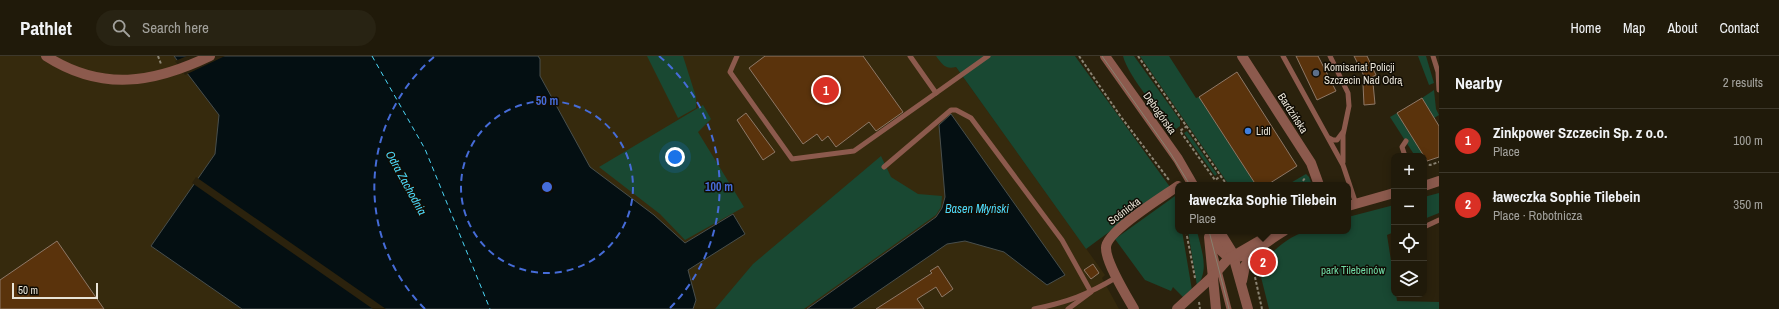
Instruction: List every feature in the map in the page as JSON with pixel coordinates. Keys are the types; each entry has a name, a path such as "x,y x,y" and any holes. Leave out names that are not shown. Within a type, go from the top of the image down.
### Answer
{"street":[{"path":"46,56 79,73 113,80 146,79 179,70 210,56"},
{"name":"Dębogórska","path":"1105,56 1191,182"},
{"name":"Bardzińska","path":"1242,56 1311,163 1318,182"},
{"path":"1427,185 1439,181"},
{"name":"Sośnicka","path":"1134,309 1117,277 1105,247 1109,238 1116,230 1175,187"},
{"path":"1352,205 1391,195"},
{"path":"1209,234 1216,309"},
{"path":"1211,234 1218,248 1224,254 1232,256 1246,256 1280,234"},
{"path":"1221,234 1232,256 1248,309"},
{"path":"1177,309 1196,293 1232,256 1272,234"},
{"path":"1243,290 1242,278 1244,269 1255,251"}],"lane":[{"path":"736,56 730,72 792,159 854,151 988,56"},
{"path":"910,56 936,94"},
{"path":"1283,56 1343,165"},
{"path":"1330,56 1348,93 1349,106 1343,132 1343,165 1347,182"},
{"path":"1433,56 1439,72 1439,90"},
{"path":"884,167 951,110 964,113 971,118 1062,240 1091,292"},
{"path":"1329,138 1337,140 1343,132"},
{"path":"1404,153 1402,148 1406,141"},
{"path":"1427,226 1439,220"},
{"path":"1210,234 1229,309"},
{"path":"1068,309 1091,292 1117,277"},
{"path":"1034,309 1061,303 1091,292"}],"path":[{"path":"158,56 161,67"},
{"path":"1079,56 1121,117 1175,184"},
{"path":"1138,56 1226,182"},
{"path":"1187,126 1180,131 1216,180 1221,176"},
{"path":"1427,164 1439,162"},
{"path":"1186,234 1200,309"},
{"path":"1258,295 1262,309"}],"shaded area":[{"path":"0,56 174,56 219,115 215,154 151,246 242,309 0,309"},
{"path":"524,56 972,56 956,67 1105,275 1102,278 1119,309 686,309 582,174"}],"green space":[{"path":"647,56 683,56 696,97 696,108 678,118"},
{"path":"936,56 1075,56 1170,187 1086,249 956,67 946,67"},
{"path":"1123,56 1134,56 1180,120 1180,126 1176,129 1162,115 1131,74"},
{"path":"1140,56 1169,56 1196,98 1199,97 1254,182 1227,182"},
{"path":"1418,56 1426,56 1434,83 1429,85"},
{"path":"1434,90 1436,109 1439,115 1434,118 1422,98"},
{"path":"703,105 711,119 698,132 744,207 685,240 660,214 599,167"},
{"path":"1397,113 1422,153 1413,153 1390,117"},
{"path":"1187,131 1217,174 1215,176 1184,133"},
{"path":"881,156 891,177 918,194 942,196 941,207 936,215 804,309 715,309 753,264"},
{"path":"1306,174 1311,182 1292,182"},
{"path":"1439,193 1439,213 1427,218 1427,196"},
{"path":"1175,196 1175,234 1183,234 1192,290 1185,299 1173,287 1171,291 1145,280 1115,239"},
{"name":"park Tilebeinów","path":"1391,206 1391,233 1387,235 1391,261 1391,297 1396,297 1397,301 1439,302 1439,309 1269,309 1259,269 1274,251 1286,241 1300,234 1351,234 1351,216"},
{"path":"1188,234 1198,234 1202,252 1204,266 1203,273 1197,286"}],"water":[{"name":"Odra Zachodnia","path":"174,56 538,56 540,59 540,76 590,167 654,215 685,243 733,214 745,234 688,270 696,300 693,309 242,309 151,246 215,154 219,115"},
{"name":"Basen Młyński","path":"951,114 1065,275 1047,285 1004,252 965,241 947,244 852,309 807,309 936,217 942,208 945,197 939,125"}],"pier":[{"path":"187,56 225,56 185,75 175,61"},
{"path":"196,177 386,309 373,309 192,183"}],"building":[{"path":"765,56 863,56 903,112 876,131 869,122 836,147 828,136 822,141 817,134 803,144 749,68"},
{"name":"Komisariat Policji Szczecin Nad Odrą","path":"1296,56 1318,56 1336,91 1317,100"},
{"path":"1354,56 1367,56 1376,75 1366,80"},
{"name":"Lidl","path":"1237,72 1297,166 1272,182 1254,182 1199,97"},
{"path":"1373,83 1375,104 1364,105 1363,84"},
{"path":"1422,98 1439,126 1439,157 1427,161 1427,153 1422,153 1397,113"},
{"path":"746,113 775,152 763,160 737,120"},
{"path":"57,241 104,309 0,309 0,280"},
{"path":"1093,264 1099,273 1091,279 1084,270"},
{"path":"938,266 953,289 942,297 936,287 917,299 924,309 876,309 932,273 930,271"}],"ferry route":[{"path":"372,56 425,149 490,309"}],"tram line":[{"path":"1102,56 1171,154 1188,182"},
{"path":"1210,234 1229,309"}],"place":[{"name":"Komisariat Policji Szczecin Nad Odrą","path":"1316,73"},
{"name":"Zinkpower Szczecin Sp. z o.o.","path":"826,90"},
{"name":"Lidl","path":"1248,131"},
{"name":"ławeczka Sophie Tilebein","path":"1263,262"}]}
